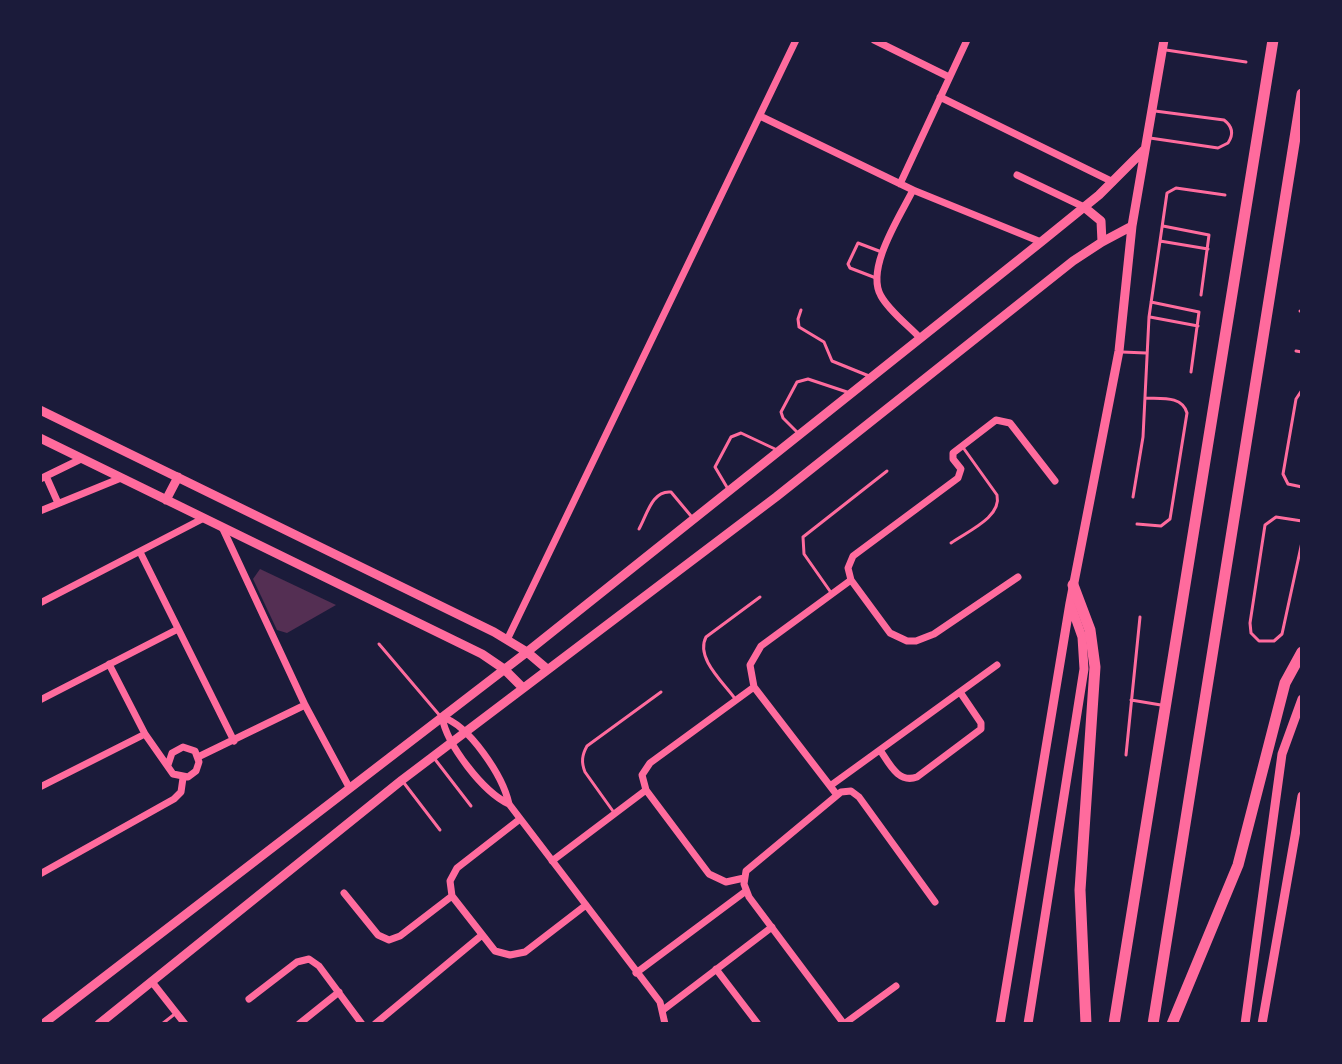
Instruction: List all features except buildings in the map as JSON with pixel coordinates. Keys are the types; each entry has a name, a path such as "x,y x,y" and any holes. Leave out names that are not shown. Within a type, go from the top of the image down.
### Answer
{"main road":[{"path":"1114,1024 1273,40"},
{"path":"1153,1024 1302,94"},
{"path":"1073,585 1090,630 1095,667 1080,890 1086,1024"},
{"path":"1172,1024 1238,865 1285,683 1302,652"}],"street":[{"path":"507,640 796,40"},
{"path":"874,40 949,77"},
{"path":"900,184 967,40"},
{"path":"1000,1024 1073,585 1119,351 1132,226 1163,45"},
{"path":"940,97 1113,182"},
{"path":"760,116 913,190 1041,242"},
{"path":"43,1024 527,652 1041,242 1113,182 1144,150"},
{"path":"1017,175 1084,207 1101,221 1102,242"},
{"path":"913,190 883,253 876,278 883,300 920,338"},
{"path":"99,1024 402,780 776,497 1073,261 1132,226"},
{"path":"40,410 507,640 547,669"},
{"path":"1018,577 934,634 907,641 890,633 851,580 848,568 853,556 958,478 961,469 952,456 961,445 991,423 1005,421 1055,481"},
{"path":"40,438 482,654 504,669 523,688"},
{"path":"58,503 43,478 81,459"},
{"path":"166,500 178,477"},
{"path":"40,511 121,478"},
{"path":"40,603 204,518"},
{"path":"222,527 305,705 349,787"},
{"path":"140,552 234,741"},
{"path":"837,795 754,687 750,665 761,646 851,580"},
{"path":"1028,1024 1084,669 1082,637 1070,603"},
{"path":"40,700 178,629"},
{"path":"109,664 145,734 173,774 183,778"},
{"path":"830,786 997,665"},
{"path":"744,878 726,882 709,874 646,790 642,775 650,763 754,687"},
{"path":"880,750 901,777 909,780 917,777 981,729 981,723 960,692"},
{"path":"1245,1024 1282,754 1302,699"},
{"path":"198,757 305,705"},
{"path":"442,717 455,722 466,732 500,778 509,804 663,1010 665,1024"},
{"path":"442,717 451,743 488,789 509,804"},
{"path":"40,787 145,734"},
{"path":"168,765 172,753 183,747 195,751 198,757 196,771 183,778"},
{"path":"40,874 174,799 181,792 183,778"},
{"path":"552,861 646,790"},
{"path":"896,986 844,1024 746,891 744,878 750,865 846,790 856,793 935,902"},
{"path":"1262,1024 1302,796"},
{"path":"520,819 457,868 450,881 452,896 495,951 510,955 525,952 586,905"},
{"path":"636,973 746,891"},
{"path":"344,893 378,935 389,940 400,936 452,896"},
{"path":"663,1010 772,927"},
{"path":"375,1024 482,935"},
{"path":"249,999 303,959 314,962 362,1024"},
{"path":"716,969 758,1024"},
{"path":"152,982 185,1024"},
{"path":"299,1024 339,992"}],"lane":[{"path":"1163,45 1246,62"},
{"path":"1147,137 1218,148 1228,143 1232,133 1224,120 1151,110"},
{"path":"1133,497 1141,461 1149,317 1167,193 1172,188 1225,195"},
{"path":"1162,225 1208,234 1210,237 1201,295"},
{"path":"1159,241 1208,249"},
{"path":"876,278 850,268 848,264 858,243 883,253"},
{"path":"1151,302 1198,311 1200,314 1191,372"},
{"path":"801,310 799,327 824,342 835,363 872,377"},
{"path":"1149,317 1198,326"},
{"path":"1119,351 1146,353"},
{"path":"1296,351 1302,352"},
{"path":"800,434 783,418 781,412 797,382 808,379 851,394"},
{"path":"1302,390 1296,399 1283,474 1288,484 1302,487"},
{"path":"1137,524 1161,526 1170,519 1187,413 1179,401 1144,398"},
{"path":"729,490 715,467 731,437 741,433 779,451"},
{"path":"951,543 994,513 999,504 997,495 961,445"},
{"path":"832,594 801,549 803,537 887,471"},
{"path":"639,529 657,495 663,491 671,492 693,519"},
{"path":"1302,521 1276,517 1265,525 1250,623 1251,633 1259,641 1274,641 1282,634 1302,542"},
{"path":"736,700 704,656 702,646 706,637 760,597"},
{"path":"1126,755 1140,617"},
{"path":"379,644 442,717"},
{"path":"615,814 585,772 584,752 587,746 661,692"},
{"path":"1131,700 1165,705"},
{"path":"433,756 471,806"},
{"path":"402,780 440,830"},
{"path":"162,1024 176,1013"}]}
